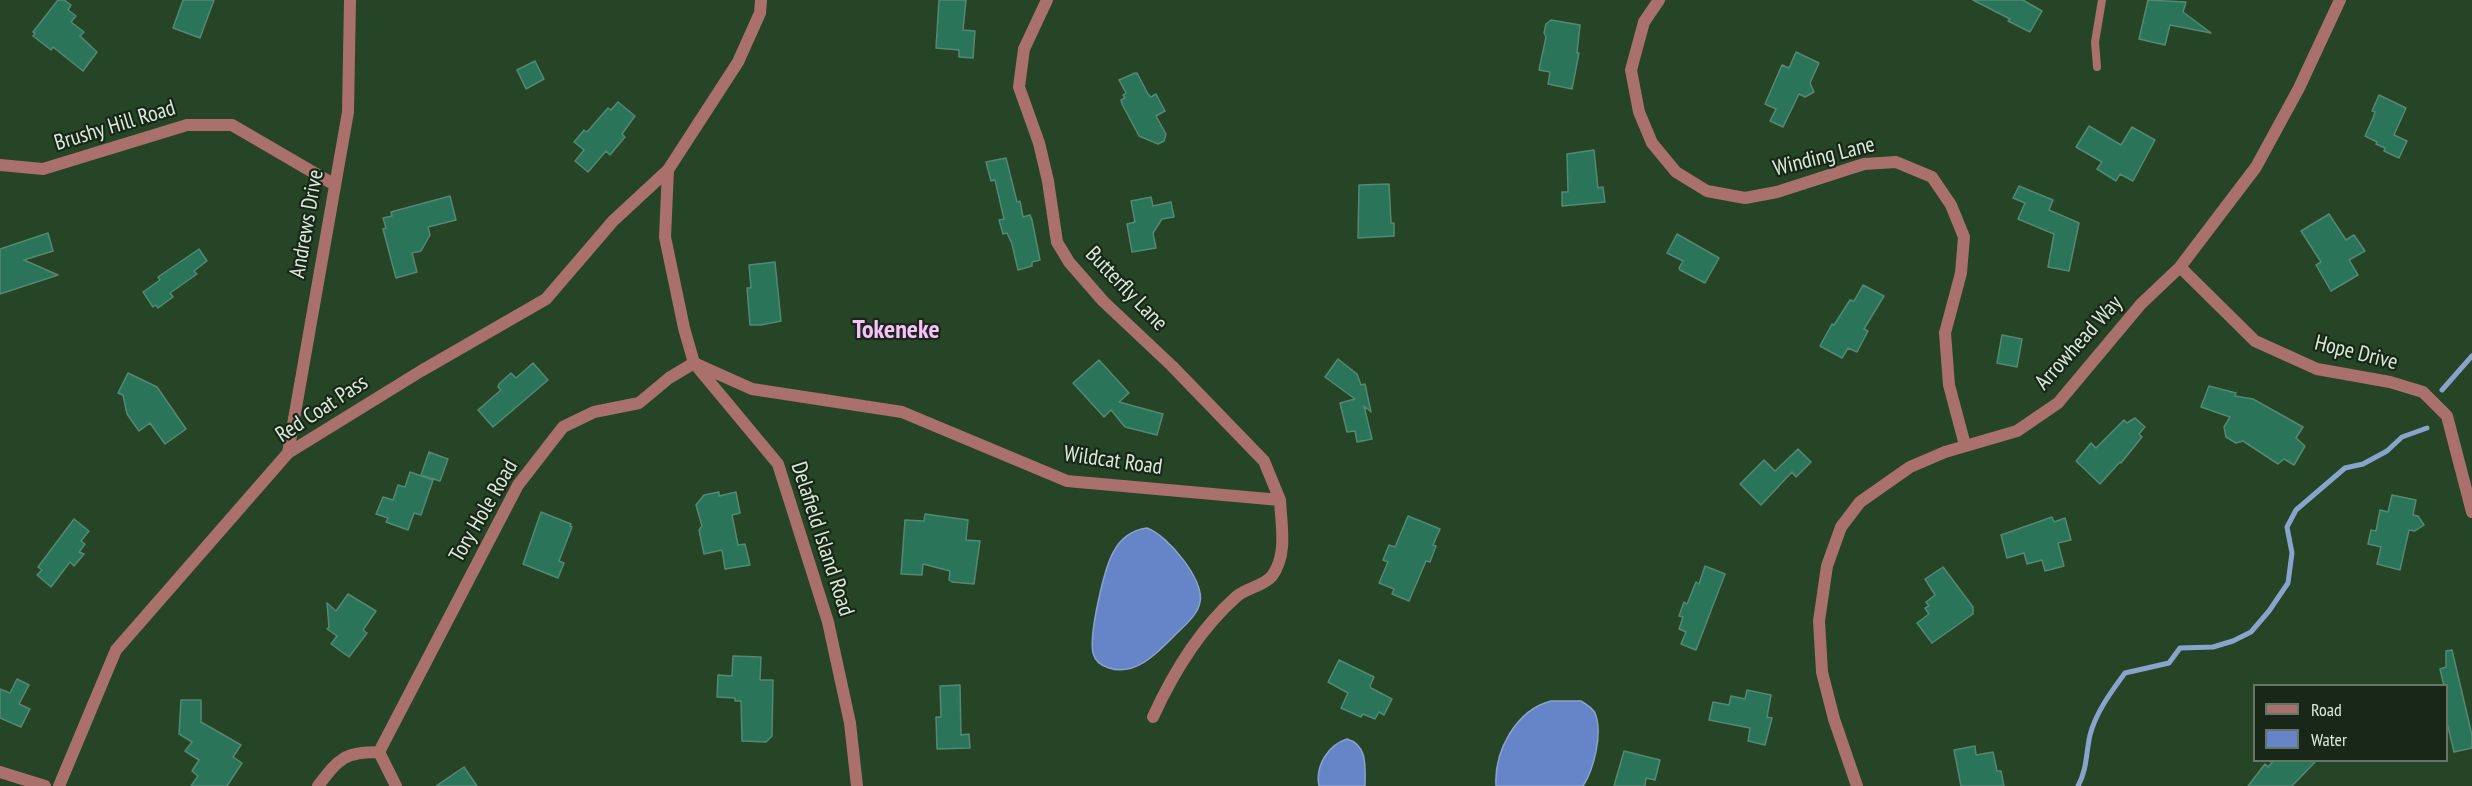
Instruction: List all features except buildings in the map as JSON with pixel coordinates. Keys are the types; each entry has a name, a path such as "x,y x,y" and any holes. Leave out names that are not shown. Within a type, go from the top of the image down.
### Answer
{"street":[{"name":"Andrews Drive","path":"288,453 348,112 350,0"},
{"path":"668,170 738,62 760,13 762,0"},
{"name":"Butterfly Lane","path":"1047,0 1024,50 1019,87 1039,143 1048,182 1057,242 1069,262 1103,301 1172,366 1264,461 1280,500"},
{"name":"Winding Lane","path":"1659,0 1644,22 1631,70 1639,112 1652,143 1676,172 1707,191 1745,198 1777,192 1864,164 1896,162 1932,177 1951,205 1964,237 1961,273 1945,333 1949,386 1965,445"},
{"name":"Arrowhead Way","path":"1857,786 1834,719 1822,672 1819,621 1827,566 1841,527 1860,502 1910,468 1965,445 2017,431 2058,402 2141,304 2180,267 2256,167 2299,88 2340,0"},
{"name":"Brushy Hill Road","path":"0,165 43,169 187,125 232,125 335,185"},
{"name":"Delafield Island Road","path":"668,170 665,237 684,328 694,363 778,464 828,622 850,723 857,786"},
{"name":"Red Coat Pass","path":"59,786 116,650 288,453 421,371 546,299 613,221 668,170"},
{"name":"Hope Drive","path":"2180,267 2255,341 2318,369 2390,382 2423,392 2447,416 2472,512"},
{"name":"Wildcat Road","path":"694,363 752,389 902,412 1067,481 1280,500"},
{"name":"Tory Hole Road","path":"379,752 518,485 563,427 594,412 639,403 669,378 694,363"},
{"path":"1153,717 1170,682 1201,636 1237,596 1271,577 1283,552 1280,500"},
{"path":"318,786 336,762 357,752 379,752 396,786"},
{"path":"0,772 45,786"}],"lane":[{"path":"2097,67 2095,42 2102,0"}],"water":[{"path":"1147,528 1164,539 1191,571 1200,593 1199,607 1194,616 1146,661 1128,669 1109,668 1095,658 1092,644 1102,586 1110,559 1120,542 1128,535"},
{"path":"1551,701 1581,701 1595,713 1598,740 1591,770 1583,786 1496,786 1499,759 1510,734 1527,713"},
{"path":"1347,739 1359,746 1362,751 1365,764 1365,786 1319,786 1319,771 1324,757 1334,746"}],"waterway":[{"path":"2442,390 2472,356"},
{"path":"2078,786 2096,718 2125,673 2169,663 2180,648 2213,647 2251,632 2288,583 2292,553 2287,527 2296,510 2345,468 2363,464 2387,451 2402,437 2427,428"}],"district":[{"name":"Tokeneke","path":"896,331"}]}
